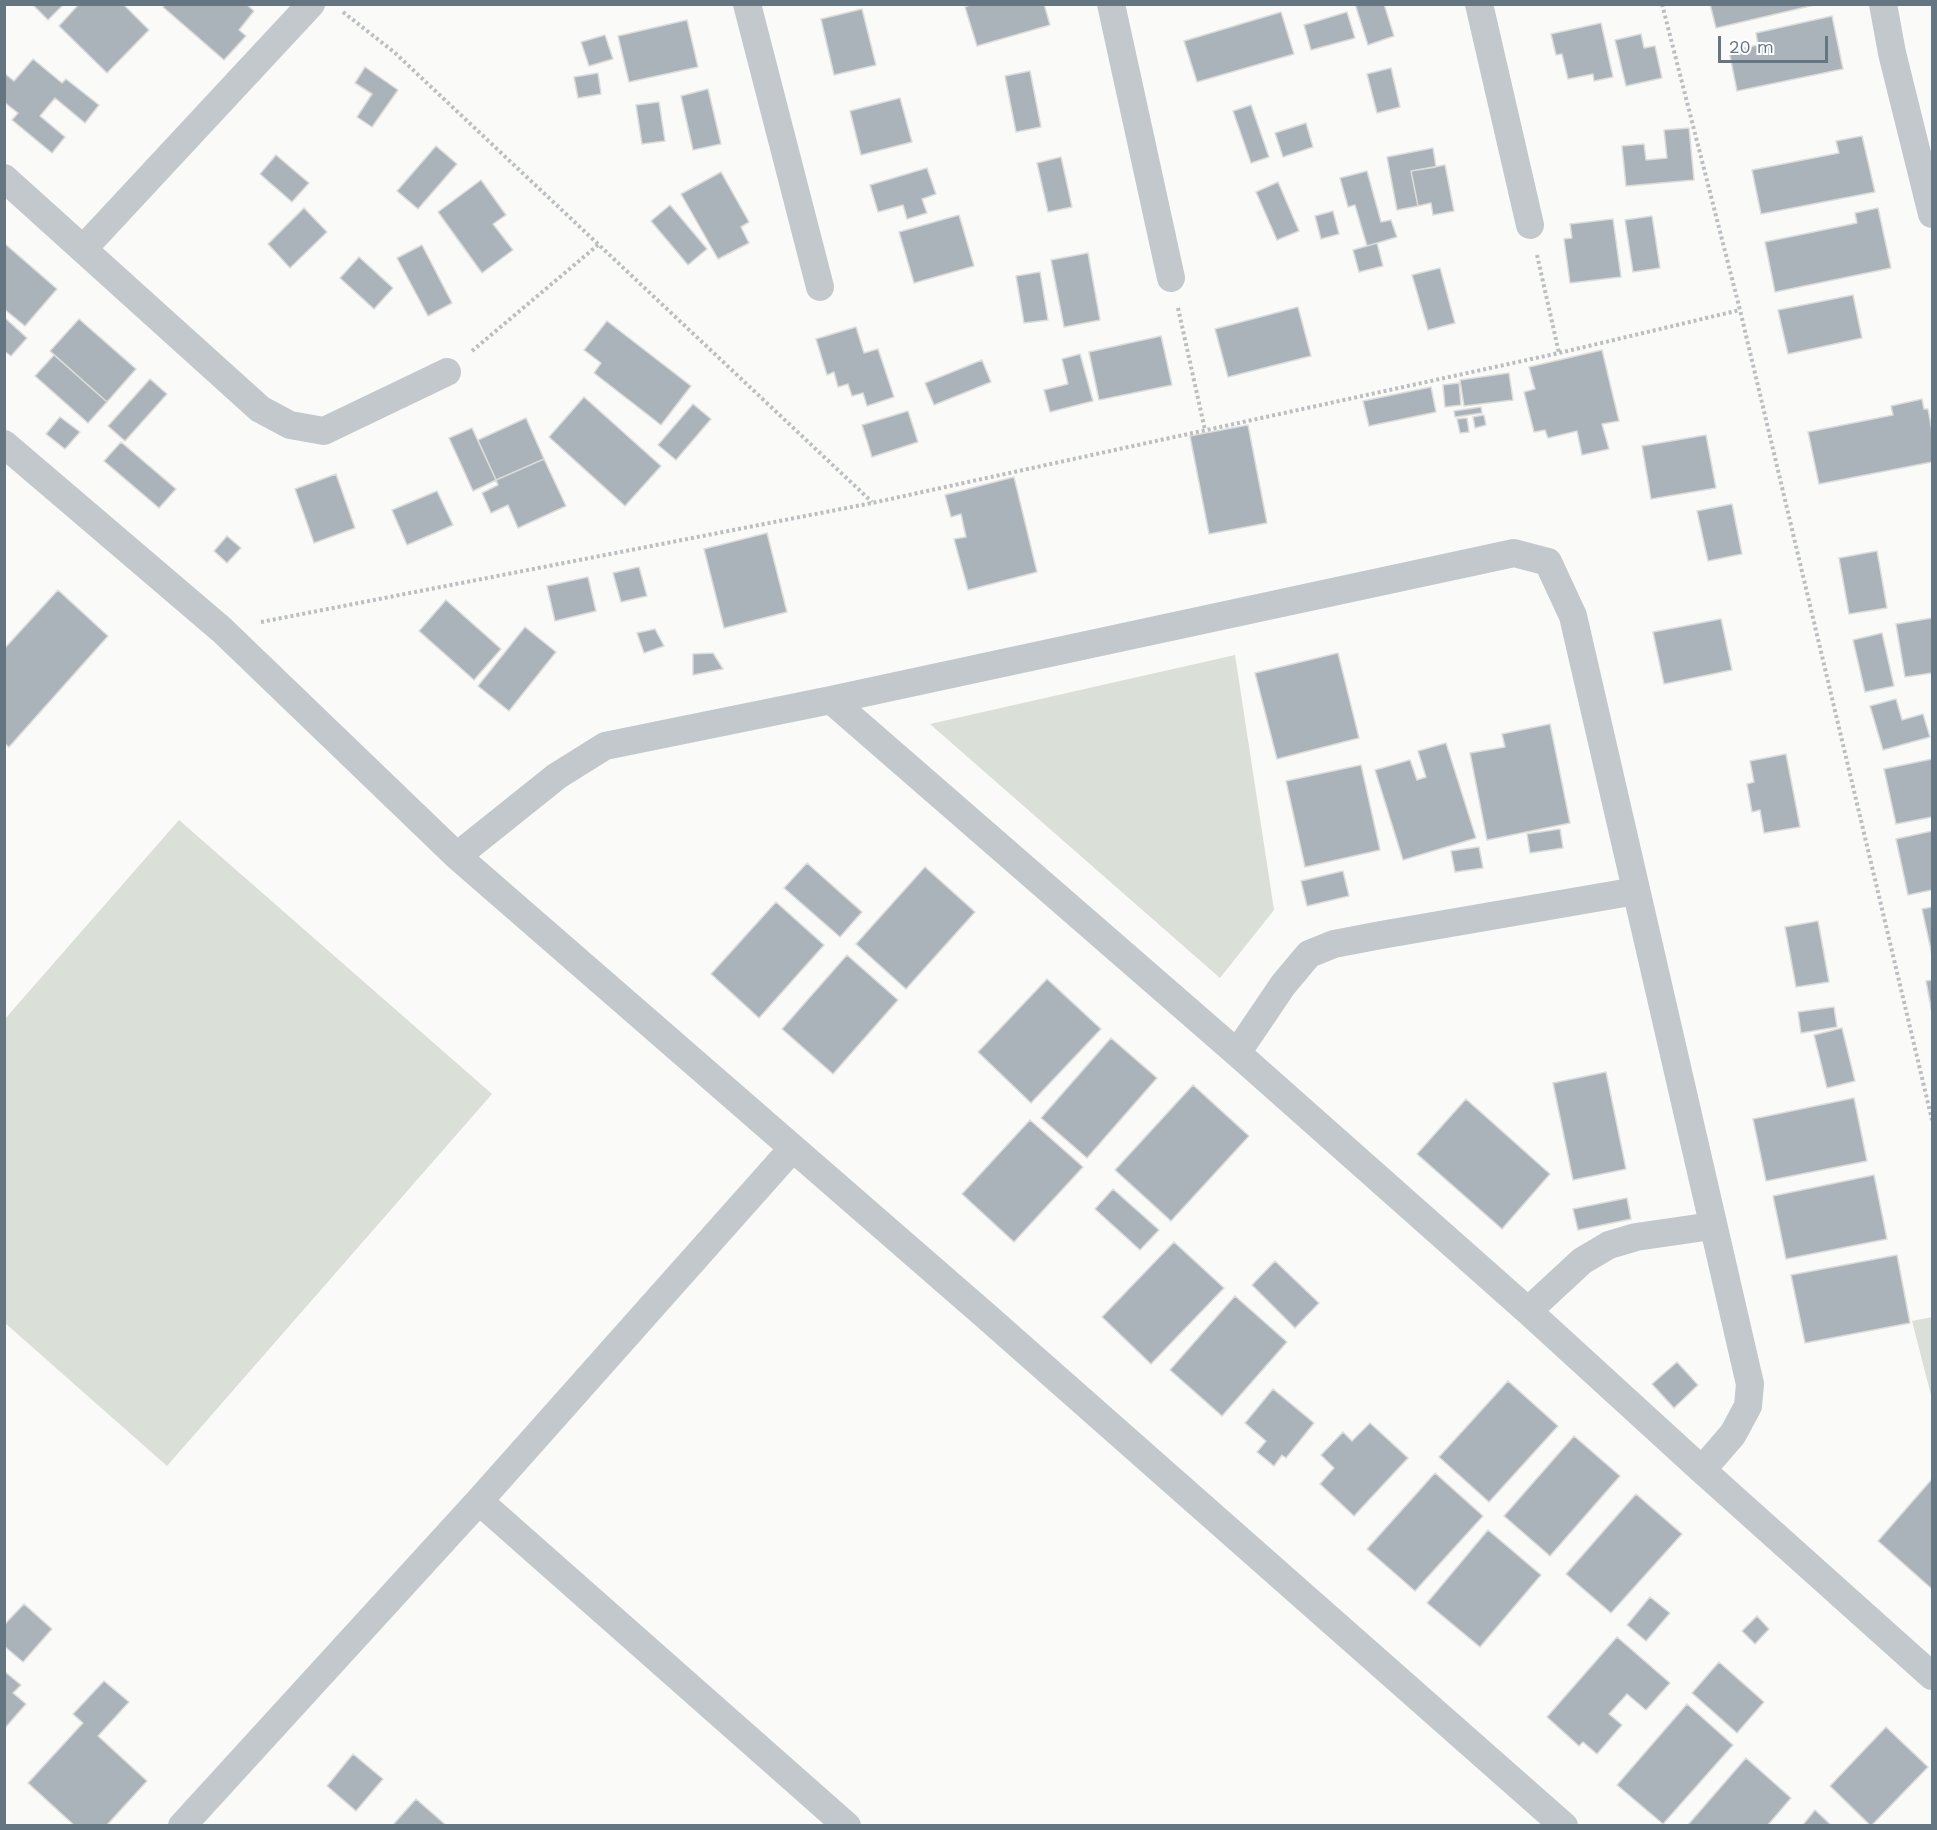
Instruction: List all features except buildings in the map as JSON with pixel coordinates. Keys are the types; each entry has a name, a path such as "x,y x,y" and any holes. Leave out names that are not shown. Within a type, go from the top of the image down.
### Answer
{"street":[{"path":"83,249 311,4"},
{"path":"747,4 820,287"},
{"path":"1111,4 1171,278"},
{"path":"1479,4 1530,225"},
{"path":"1882,4 1892,54 1932,214"},
{"path":"4,178 260,409 290,425 324,430 447,372"},
{"path":"4,444 222,630 458,856 1004,1332 1564,1826"},
{"path":"458,856 557,776 605,746 831,700 1514,553 1548,562 1573,616 1750,1384 1748,1406 1733,1434 1702,1470"},
{"path":"831,700 1237,1053 1528,1311 1932,1676"},
{"path":"1237,1053 1283,985 1309,954 1334,944 1636,891"},
{"path":"182,1826 479,1501 792,1149"},
{"path":"1528,1311 1582,1262 1609,1245 1636,1237 1712,1226"},
{"path":"479,1501 847,1826"}],"path":[{"path":"1662,4 1740,310 1932,1120"},
{"path":"342,11 394,52 872,503"},
{"path":"1530,225 1559,353"},
{"path":"447,372 598,244"},
{"path":"1171,278 1205,430"},
{"path":"222,630 872,503 1559,353 1740,310"}],"shaded area":[{"path":"1235,655 1274,910 1220,978 930,724"},
{"path":"179,820 492,1094 167,1466 5,1323 4,1020"},
{"path":"1932,1317 1932,1399 1912,1321"}]}
